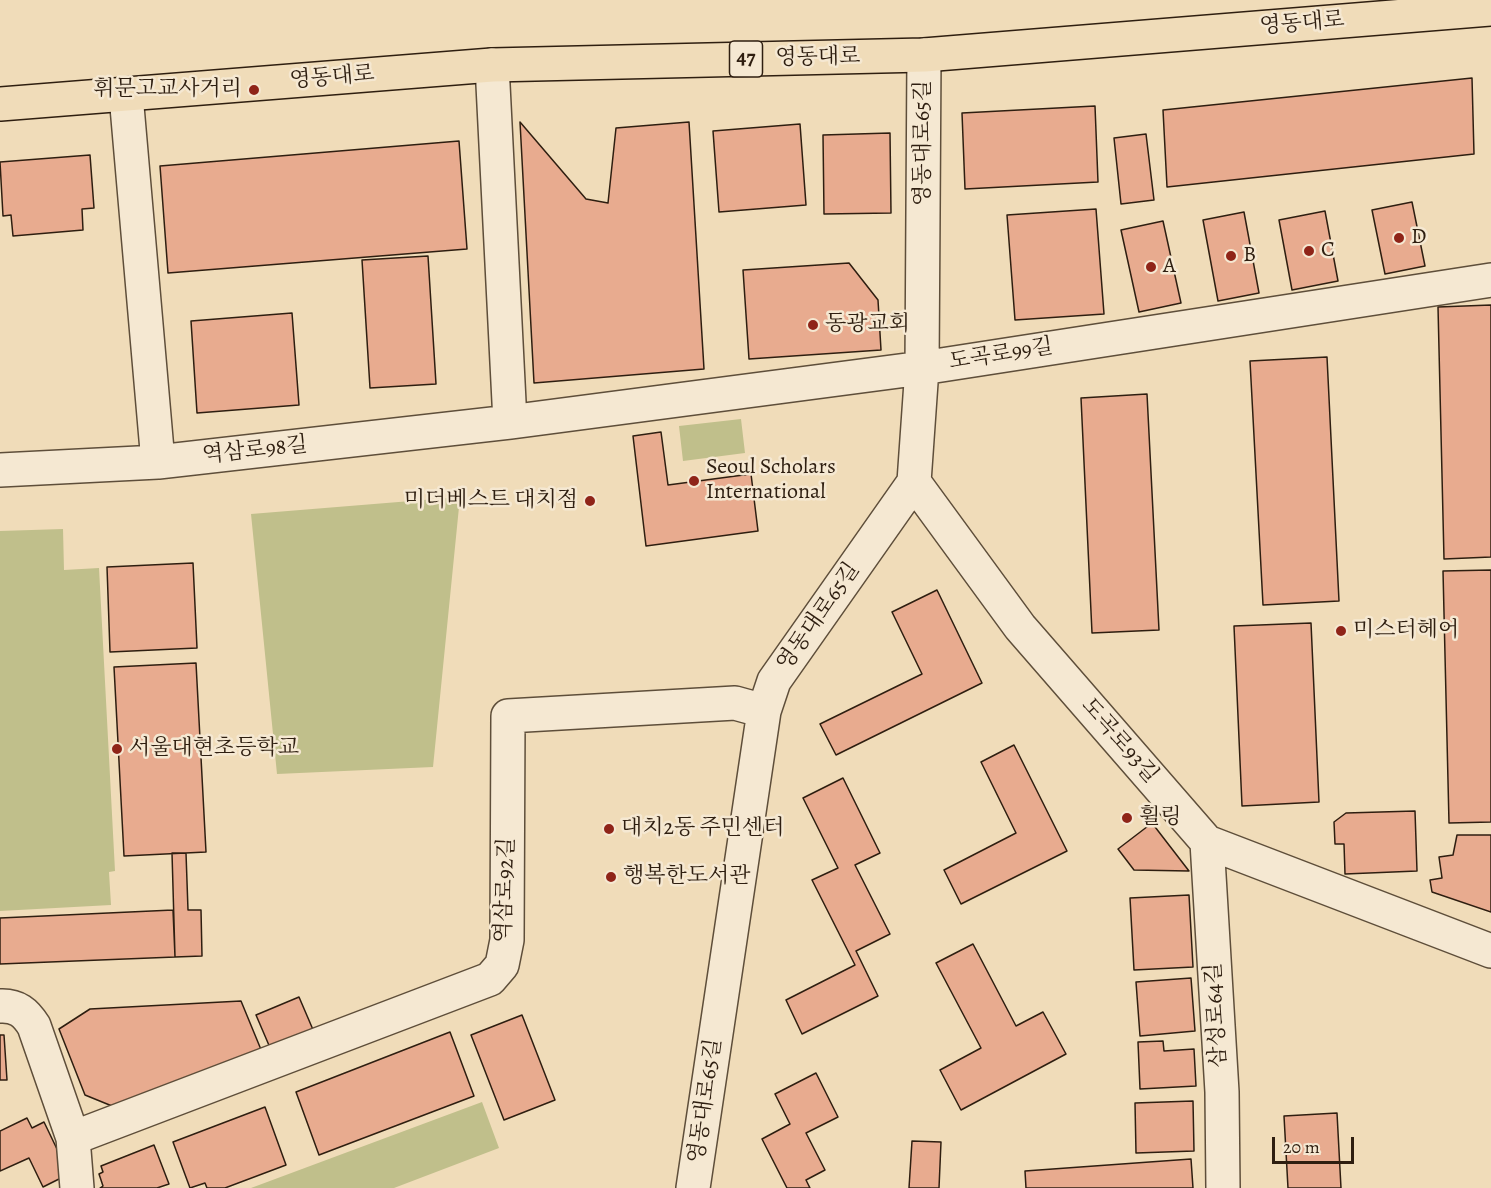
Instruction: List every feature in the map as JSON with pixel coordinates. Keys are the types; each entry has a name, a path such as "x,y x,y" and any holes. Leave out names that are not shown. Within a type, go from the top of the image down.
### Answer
{"main road":[{"name":"영동대로","path":"0,104 492,65 924,55 1491,9"}],"street":[{"name":"영동대로65길","path":"693,1188 764,711 774,681 914,482 922,368 924,55"},
{"path":"492,65 510,422"},
{"path":"126,95 158,462"},
{"name":"도곡로99길","path":"510,422 922,368 1491,280"},
{"name":"역삼로98길","path":"0,470 158,462 510,422"},
{"name":"도곡로93길","path":"914,482 1020,627 1208,842 1491,951"},
{"name":"역삼로92길","path":"73,1138 490,979 502,966 507,940 508,716 735,703 764,711"},
{"name":"삼성로64길","path":"1208,842 1222,1092 1223,1188"},
{"path":"0,1006 7,1005 26,1013 34,1026 73,1138 77,1188"}],"shaded area":[{"path":"741,419 745,453 683,461 679,426"},
{"path":"460,497 433,767 277,774 251,514"},
{"path":"63,529 64,570 99,568 115,871 109,872 111,905 0,911 0,531"},
{"path":"482,1102 499,1148 394,1188 251,1188"}],"building":[{"path":"1472,78 1474,154 1167,187 1163,110"},
{"path":"1095,106 1098,182 965,189 962,113"},
{"path":"520,122 586,199 608,203 616,128 689,122 704,369 534,383"},
{"path":"800,124 806,205 719,212 713,131"},
{"path":"890,133 891,213 824,214 823,135"},
{"path":"1146,134 1154,200 1121,204 1114,138"},
{"path":"459,141 467,249 168,273 160,166"},
{"path":"90,155 94,208 82,209 83,230 13,236 11,215 3,216 0,162"},
{"name":"D","path":"1412,202 1425,266 1385,274 1372,210"},
{"path":"1096,209 1104,314 1015,320 1007,215"},
{"name":"C","path":"1325,211 1338,281 1292,290 1279,220"},
{"name":"B","path":"1244,212 1259,293 1218,301 1203,220"},
{"name":"A","path":"1163,221 1181,303 1139,312 1121,230"},
{"path":"428,256 436,384 370,388 362,260"},
{"name":"동광교회","path":"849,263 878,300 881,350 749,359 743,270"},
{"path":"1491,305 1491,557 1444,559 1438,307"},
{"path":"292,313 299,405 197,413 191,321"},
{"path":"1327,357 1339,601 1263,605 1250,361"},
{"path":"1147,394 1159,630 1092,633 1081,398"},
{"path":"661,432 668,485 751,474 758,531 646,546 633,436"},
{"path":"193,563 197,648 110,652 107,567"},
{"path":"1491,570 1491,822 1449,823 1443,571"},
{"path":"937,590 982,683 836,755 820,724 922,674 892,612"},
{"path":"1311,623 1319,802 1242,806 1234,626"},
{"path":"196,663 206,852 124,856 114,667"},
{"path":"1014,745 1067,851 961,904 944,870 1016,833 981,762"},
{"path":"843,778 880,853 855,865 890,934 856,951 878,996 802,1034 786,1000 855,965 812,880 838,868 803,798"},
{"path":"1415,811 1417,871 1345,874 1344,844 1335,844 1334,822 1346,813"},
{"path":"1152,823 1189,871 1134,870 1118,849"},
{"path":"1457,835 1491,835 1491,912 1432,892 1430,880 1442,878 1439,857 1453,855"},
{"path":"172,853 186,853 188,910 201,910 202,956 175,957"},
{"path":"1189,895 1193,967 1134,970 1130,898"},
{"path":"173,910 175,957 0,964 0,918"},
{"path":"973,944 1016,1026 1043,1012 1066,1054 961,1110 940,1070 981,1048 936,963"},
{"path":"1191,978 1195,1031 1140,1036 1136,982"},
{"path":"299,997 314,1032 271,1050 256,1015"},
{"path":"241,1001 262,1052 112,1106 85,1095 59,1029 90,1009"},
{"path":"522,1015 555,1100 504,1120 471,1035"},
{"path":"450,1032 474,1096 319,1155 296,1092"},
{"path":"0,1035 4,1035 7,1080 0,1080"},
{"path":"1163,1041 1164,1051 1194,1049 1196,1086 1140,1089 1138,1042"},
{"path":"816,1073 838,1117 806,1133 825,1170 806,1180 810,1188 787,1188 762,1139 790,1124 775,1094"},
{"path":"1193,1101 1194,1151 1136,1153 1135,1103"},
{"path":"265,1107 286,1165 225,1188 207,1188 205,1183 190,1188 173,1142"},
{"path":"1337,1113 1341,1188 1288,1188 1284,1116"},
{"path":"27,1118 32,1128 44,1122 69,1174 43,1187 29,1158 0,1171 0,1131"},
{"path":"912,1141 941,1142 939,1188 909,1188"},
{"path":"154,1145 169,1184 157,1188 100,1188 103,1186 99,1174 103,1172 101,1166"},
{"path":"1191,1159 1193,1188 1026,1188 1025,1171"}],"place":[{"name":"휘문고교사거리","path":"254,90"},
{"name":"D","path":"1399,238"},
{"name":"C","path":"1309,251"},
{"name":"B","path":"1231,256"},
{"name":"A","path":"1151,267"},
{"name":"동광교회","path":"813,325"},
{"name":"Seoul Scholars International","path":"694,481"},
{"name":"미더베스트 대치점","path":"590,501"},
{"name":"미스터헤어","path":"1341,631"},
{"name":"서울대현초등학교","path":"117,749"},
{"name":"휠링","path":"1127,818"},
{"name":"대치2동 주민센터","path":"609,829"},
{"name":"행복한도서관","path":"611,877"}]}
